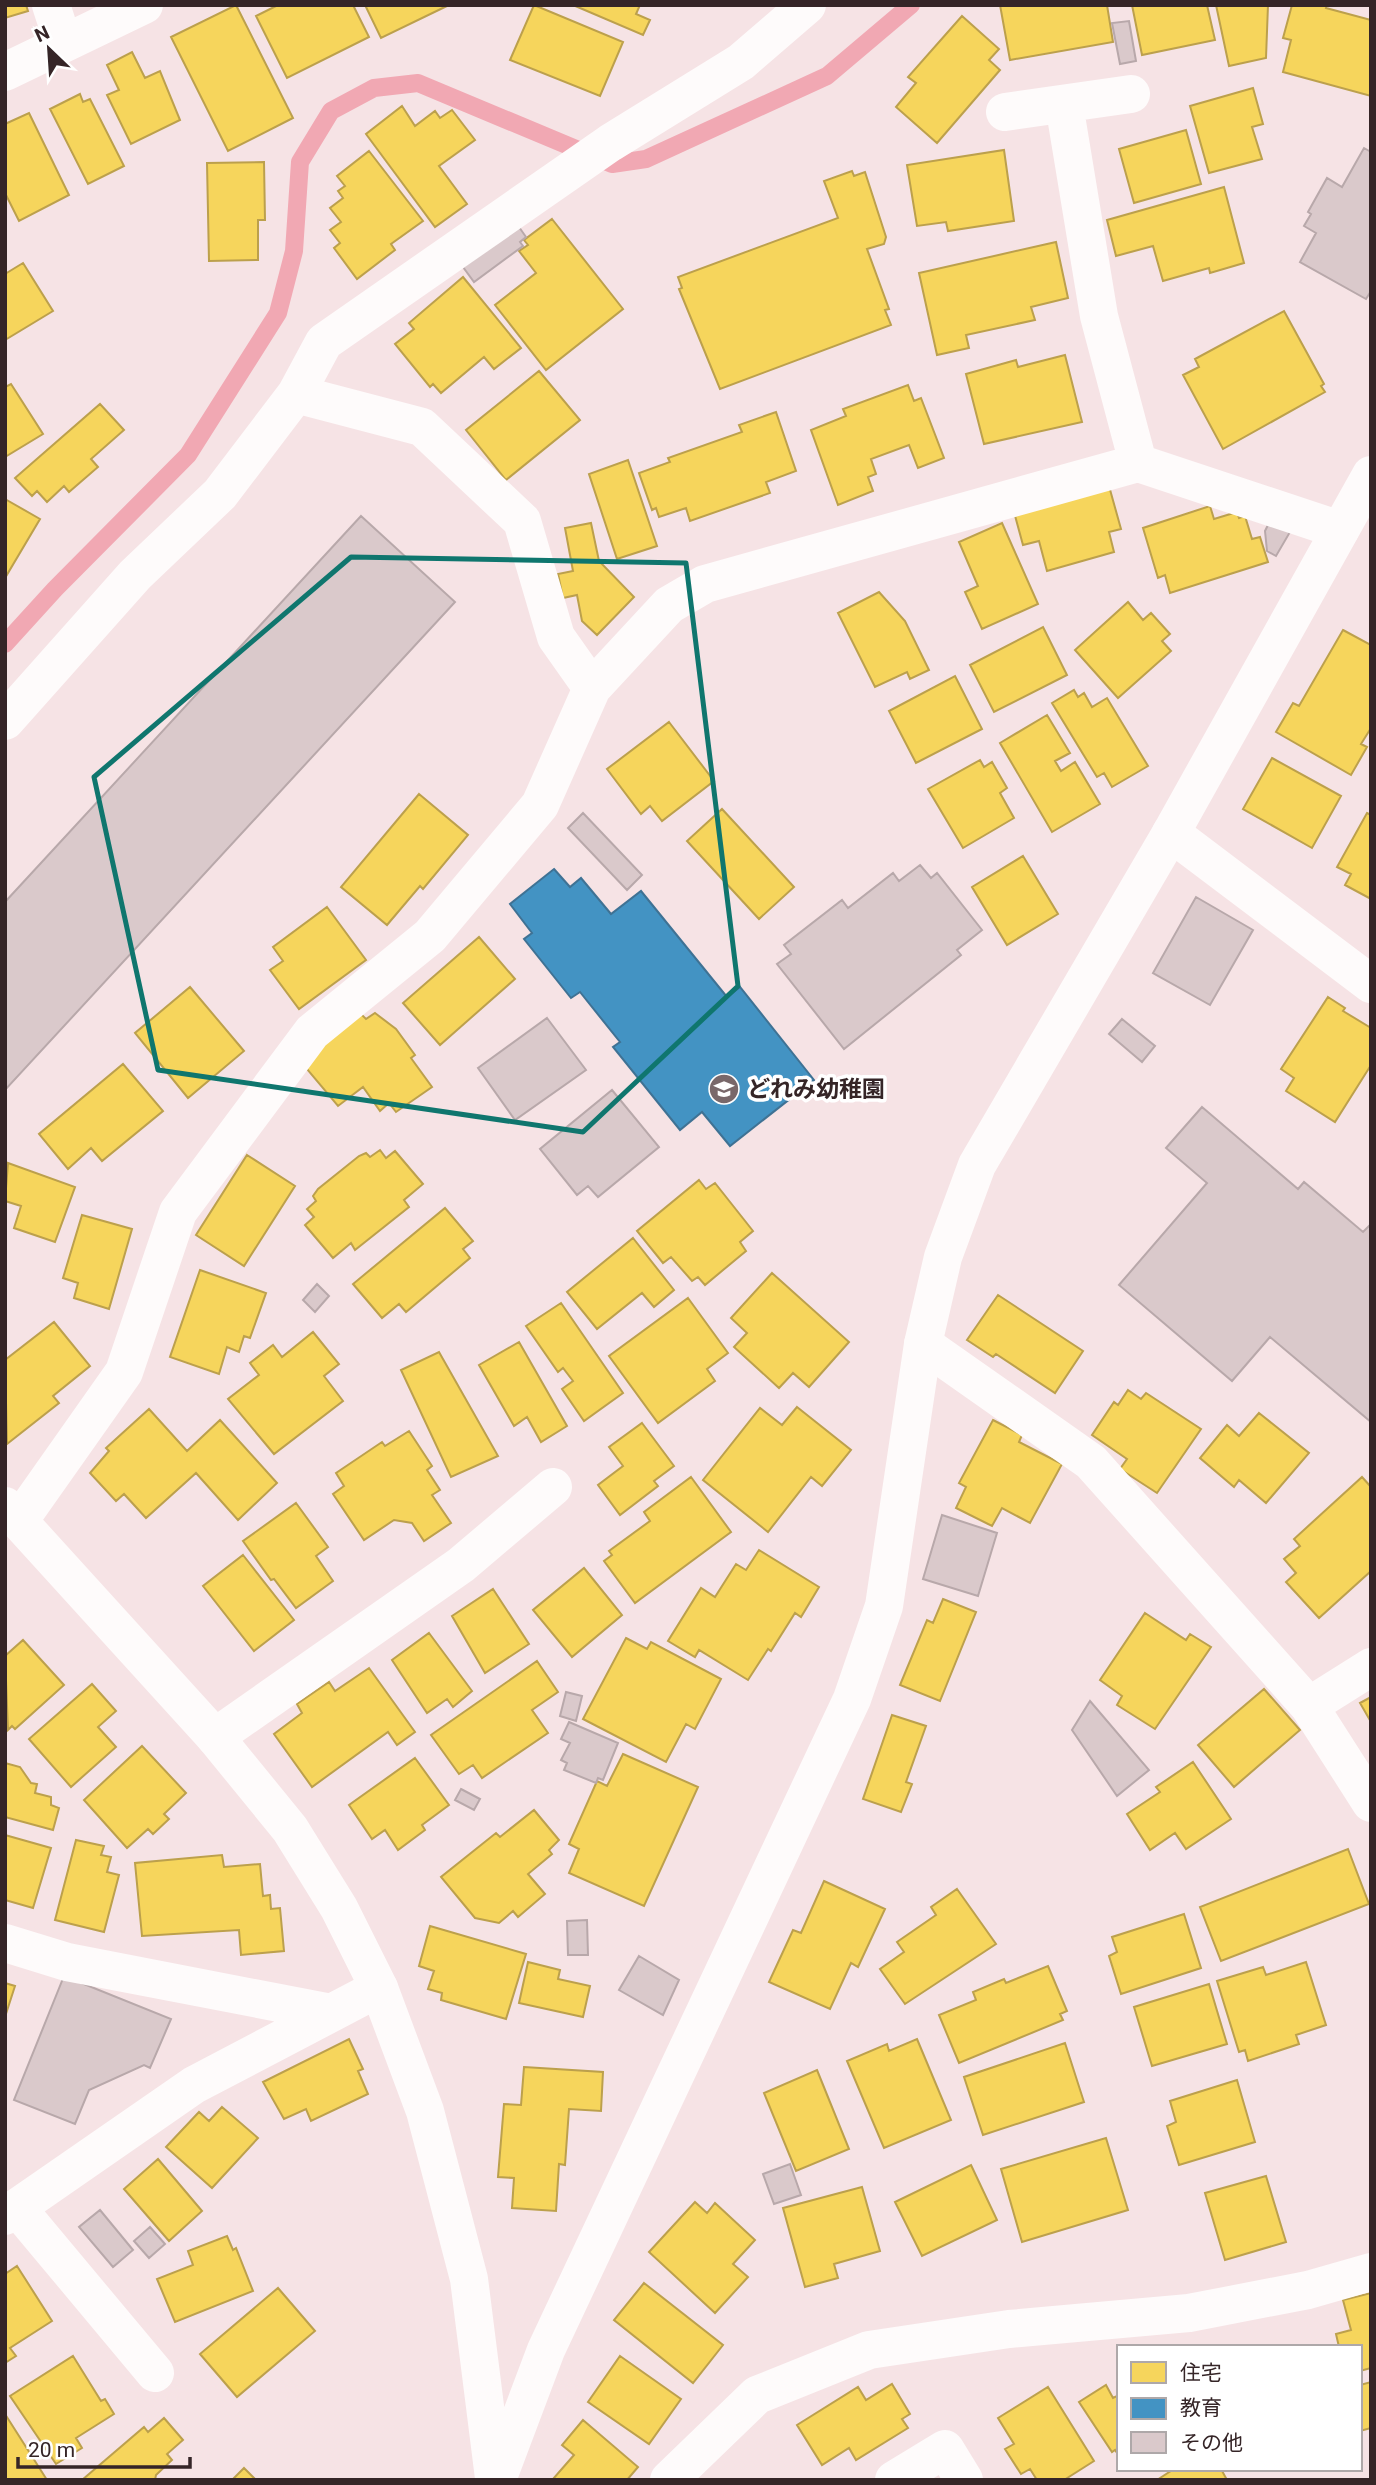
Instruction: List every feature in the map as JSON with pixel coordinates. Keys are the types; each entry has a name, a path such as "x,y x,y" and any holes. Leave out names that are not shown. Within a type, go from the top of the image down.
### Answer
{"street":[{"path":"51,5 63,42"},
{"path":"5,72 144,5"},
{"path":"5,721 135,575 220,494 296,394 324,342 610,143 741,62 807,5"},
{"path":"1005,112 1131,94"},
{"path":"1064,104 1100,316 1138,463"},
{"path":"296,394 422,427 522,521 556,637 592,688"},
{"path":"496,2480 469,2279 425,2110 379,1987 339,1908 290,1829 215,1737 12,1514 124,1373 178,1212 312,1032 430,936 540,805 592,688 669,605 705,584 1138,463 1340,530"},
{"path":"496,2480 546,2350 852,1699 884,1606 923,1344 943,1257 977,1165 1171,832 1371,475"},
{"path":"1171,832 1371,984"},
{"path":"923,1344 1091,1462 1309,1706 1371,1803"},
{"path":"215,1737 461,1564 552,1487"},
{"path":"1309,1706 1371,1667"},
{"path":"5,1943 67,1962 331,2013"},
{"path":"155,2373 12,2213 194,2085 379,1987"},
{"path":"669,2480 757,2395 869,2350 1009,2329 1189,2313 1308,2290 1371,2272"},
{"path":"894,2480 945,2449 964,2480"}],"highlighted area":[{"path":"351,557 686,563 738,986 583,1132 158,1070 94,777"}],"building: 住宅":[{"path":"5,5 26,5 28,11 5,18"},
{"path":"236,5 293,118 228,151 171,37"},
{"path":"278,5 353,5 369,37 287,78 256,16"},
{"path":"365,5 449,5 381,38"},
{"path":"534,5 623,42 600,96 510,60"},
{"path":"573,5 640,5 636,14 650,20 643,35"},
{"path":"1000,5 1107,5 1113,42 1010,60"},
{"path":"1132,5 1207,5 1215,40 1142,55"},
{"path":"1216,5 1268,5 1266,58 1229,66"},
{"path":"1292,5 1327,5 1326,8 1371,20 1371,96 1283,72 1291,40 1283,38"},
{"path":"962,16 999,49 989,60 1000,70 937,143 896,107 916,83 908,77"},
{"path":"132,52 145,78 160,71 180,120 131,144 107,95 119,90 107,65"},
{"path":"1253,88 1263,124 1252,127 1262,159 1209,173 1190,106"},
{"path":"80,94 83,102 90,99 124,166 88,184 50,109"},
{"path":"402,106 415,126 435,111 440,118 452,110 475,140 439,166 467,204 435,227 366,134"},
{"path":"29,113 69,195 19,221 5,193 5,124"},
{"path":"1186,130 1201,184 1134,203 1119,149"},
{"path":"1004,150 1014,221 948,231 946,222 917,226 907,165"},
{"path":"369,151 423,221 391,244 395,250 357,279 334,248 340,243 330,230 341,222 330,208 343,198 338,191 345,186 337,176"},
{"path":"264,162 265,220 258,220 258,260 209,261 207,163"},
{"path":"852,171 854,176 865,172 886,237 884,244 867,249 889,309 885,310 891,325 720,389 679,289 682,288 678,277 838,218 824,181"},
{"path":"1224,187 1244,263 1210,273 1209,268 1163,281 1153,246 1116,256 1107,220"},
{"path":"552,219 623,309 546,370 495,305 536,273 519,251 528,245 524,240"},
{"path":"1056,242 1068,298 1031,307 1035,320 966,335 969,348 937,355 919,273"},
{"path":"23,263 53,311 5,340 5,274"},
{"path":"463,277 521,348 494,369 484,357 441,393 433,384 430,387 395,344 414,329 409,323"},
{"path":"1284,311 1324,384 1321,386 1325,392 1223,449 1183,375 1199,367 1195,359"},
{"path":"1065,355 1082,422 984,444 966,374 1016,360 1018,367"},
{"path":"539,371 580,420 506,480 466,430"},
{"path":"11,384 43,434 5,457 5,387"},
{"path":"908,385 914,401 921,398 944,458 918,468 909,445 871,459 876,474 868,477 873,491 838,505 811,430 846,416 843,409"},
{"path":"100,404 124,430 91,459 98,467 69,492 64,486 47,502 37,491 32,496 15,478"},
{"path":"776,412 796,471 766,482 770,493 690,521 686,508 659,517 656,508 652,510 639,473 670,462 668,458 742,432 739,425"},
{"path":"628,460 657,546 617,559 589,474"},
{"path":"1109,486 1121,529 1109,532 1114,552 1047,571 1039,541 1023,545 1014,512"},
{"path":"5,499 40,519 5,578"},
{"path":"1210,506 1214,519 1237,512 1239,518 1245,516 1252,539 1260,537 1268,562 1170,593 1165,575 1158,578 1143,528"},
{"path":"591,523 599,561 634,597 597,635 582,621 577,595 563,598 558,574 573,571 565,528"},
{"path":"1002,523 1038,604 982,629 965,592 978,586 959,542"},
{"path":"879,592 905,621 929,670 910,679 907,672 875,687 838,613"},
{"path":"1128,602 1143,620 1151,613 1170,634 1162,641 1171,651 1118,698 1075,650"},
{"path":"1043,627 1067,675 994,712 970,665"},
{"path":"1343,630 1371,645 1371,728 1361,744 1367,747 1351,775 1276,732 1293,703 1299,706"},
{"path":"955,676 982,729 916,763 889,711"},
{"path":"1074,690 1078,697 1084,693 1092,707 1107,698 1148,766 1112,787 1104,773 1097,777 1052,703"},
{"path":"1047,715 1070,753 1055,761 1061,771 1075,762 1100,804 1052,832 1000,743"},
{"path":"669,722 714,781 662,821 650,806 641,814 607,769"},
{"path":"1272,758 1341,796 1312,848 1243,809"},
{"path":"980,760 984,767 992,762 1007,788 1000,793 1014,818 963,848 928,789"},
{"path":"419,794 468,835 423,889 420,886 387,925 341,887"},
{"path":"722,809 794,887 759,919 687,841"},
{"path":"1367,813 1371,815 1371,899 1345,885 1351,874 1337,867"},
{"path":"1023,856 1058,914 1007,945 972,887"},
{"path":"327,907 366,960 299,1009 270,970 283,961 273,947"},
{"path":"479,937 515,979 440,1045 403,1003"},
{"path":"190,987 244,1051 188,1098 135,1033"},
{"path":"1328,997 1345,1008 1343,1011 1371,1028 1371,1065 1335,1122 1286,1091 1294,1078 1281,1069"},
{"path":"375,1013 396,1029 415,1055 411,1058 432,1087 396,1112 389,1103 380,1111 363,1087 338,1106 301,1062 361,1014 366,1019"},
{"path":"123,1064 163,1111 102,1161 91,1148 68,1169 39,1134"},
{"path":"380,1150 386,1158 395,1151 423,1184 404,1200 409,1207 355,1250 351,1243 333,1258 305,1225 314,1217 307,1209 316,1201 313,1196 318,1189 359,1156 366,1153 370,1157"},
{"path":"247,1155 295,1186 244,1266 196,1235"},
{"path":"8,1163 75,1187 55,1242 14,1228 21,1206 5,1201"},
{"path":"699,1180 706,1189 715,1183 753,1231 740,1242 746,1251 705,1285 698,1277 692,1281 671,1257 663,1263 637,1231"},
{"path":"445,1208 473,1241 463,1249 470,1258 406,1312 399,1304 382,1318 353,1284"},
{"path":"82,1215 132,1229 109,1309 74,1298 78,1283 63,1278"},
{"path":"633,1238 674,1290 654,1307 642,1293 597,1329 567,1292"},
{"path":"200,1270 266,1293 250,1338 244,1336 239,1352 227,1347 219,1374 170,1357"},
{"path":"772,1273 849,1342 809,1387 793,1373 779,1388 734,1347 747,1333 731,1318"},
{"path":"998,1295 1083,1351 1055,1393 996,1354 993,1357 967,1340"},
{"path":"688,1298 728,1353 707,1369 715,1381 658,1423 609,1356"},
{"path":"561,1303 623,1393 584,1421 562,1389 573,1381 563,1368 558,1372 526,1326"},
{"path":"54,1322 90,1366 53,1396 59,1403 7,1444 5,1360"},
{"path":"313,1332 339,1364 324,1376 343,1401 274,1454 228,1399 259,1375 250,1363 273,1345 282,1357"},
{"path":"519,1342 567,1426 541,1442 527,1417 514,1426 479,1365"},
{"path":"439,1352 498,1456 451,1477 401,1370"},
{"path":"1128,1390 1141,1399 1146,1393 1201,1429 1157,1493 1120,1469 1127,1459 1092,1435 1114,1402 1118,1405"},
{"path":"797,1407 851,1450 822,1486 811,1477 768,1532 703,1480 760,1408 782,1425"},
{"path":"149,1409 187,1451 220,1420 277,1483 238,1520 196,1473 146,1518 124,1494 116,1501 90,1473 109,1451 106,1448"},
{"path":"1259,1413 1309,1453 1266,1503 1239,1480 1234,1487 1200,1458 1227,1425 1239,1436"},
{"path":"993,1420 1022,1435 1019,1442 1062,1464 1030,1523 1002,1508 992,1526 956,1508 966,1487 959,1483"},
{"path":"642,1423 674,1466 654,1481 658,1486 620,1515 598,1485 623,1466 609,1447"},
{"path":"409,1431 432,1466 427,1470 440,1490 432,1495 451,1523 424,1541 412,1523 394,1520 364,1540 333,1494 344,1486 336,1473 382,1442 385,1446"},
{"path":"691,1477 731,1532 635,1603 604,1561 612,1555 609,1551 650,1521 644,1512"},
{"path":"1362,1477 1371,1487 1371,1571 1319,1618 1286,1582 1296,1573 1284,1559 1300,1546 1294,1539"},
{"path":"296,1503 328,1547 316,1556 333,1581 296,1608 274,1579 271,1580 243,1541"},
{"path":"759,1550 819,1587 801,1617 795,1613 771,1651 768,1649 748,1680 699,1650 695,1657 668,1641 701,1588 715,1597 736,1564 746,1570"},
{"path":"243,1555 294,1620 254,1651 203,1586"},
{"path":"584,1568 622,1615 572,1657 533,1610"},
{"path":"493,1589 529,1644 485,1673 452,1616"},
{"path":"943,1599 976,1612 940,1701 900,1685 927,1620 933,1623"},
{"path":"1145,1613 1186,1640 1190,1634 1211,1647 1155,1729 1117,1705 1122,1696 1100,1680"},
{"path":"429,1633 472,1691 453,1707 447,1699 427,1713 392,1660"},
{"path":"626,1638 647,1649 651,1642 721,1679 695,1729 686,1724 666,1762 583,1719"},
{"path":"23,1640 64,1685 15,1729 12,1726 8,1730 5,1656"},
{"path":"537,1661 558,1692 532,1710 548,1733 482,1778 473,1765 459,1774 431,1735"},
{"path":"369,1668 415,1732 397,1745 388,1732 312,1787 274,1734 302,1713 297,1704 329,1682 335,1691"},
{"path":"92,1684 116,1711 98,1727 116,1747 71,1787 29,1739"},
{"path":"1264,1689 1300,1730 1234,1787 1198,1745"},
{"path":"1371,1697 1371,1722 1360,1703"},
{"path":"892,1715 926,1726 906,1782 912,1784 901,1812 863,1799"},
{"path":"142,1746 186,1793 164,1814 169,1819 153,1834 148,1829 127,1848 84,1800"},
{"path":"623,1754 698,1787 644,1906 569,1873 579,1849 569,1844 597,1781 607,1786"},
{"path":"415,1758 449,1805 422,1825 425,1830 398,1850 385,1830 372,1839 349,1805"},
{"path":"1193,1762 1231,1819 1186,1849 1175,1833 1150,1850 1127,1814 1160,1792 1156,1787"},
{"path":"5,1763 20,1767 31,1783 37,1784 35,1793 51,1797 51,1805 59,1808 53,1830 5,1817"},
{"path":"534,1810 559,1840 549,1850 552,1854 528,1874 545,1894 518,1917 513,1911 499,1923 475,1918 441,1877 496,1833 500,1837"},
{"path":"5,1835 51,1848 33,1908 5,1900"},
{"path":"76,1840 104,1846 101,1855 111,1857 107,1872 119,1875 104,1932 55,1920"},
{"path":"1348,1849 1369,1904 1221,1961 1200,1907"},
{"path":"222,1855 224,1867 260,1864 263,1896 270,1895 271,1909 280,1908 284,1951 241,1955 239,1930 142,1936 135,1863"},
{"path":"824,1881 885,1909 858,1967 851,1963 830,2009 769,1982 793,1930 801,1933"},
{"path":"957,1889 996,1944 905,2004 880,1969 904,1952 897,1942 936,1915 931,1907"},
{"path":"1184,1914 1201,1968 1121,1994 1109,1956 1117,1952 1112,1937"},
{"path":"430,1926 526,1954 506,2019 441,2000 442,1993 428,1989 434,1971 419,1966"},
{"path":"528,1962 560,1970 558,1979 590,1986 583,2017 519,2003"},
{"path":"1306,1962 1326,2025 1296,2035 1299,2044 1248,2061 1245,2050 1239,2052 1217,1981 1263,1967 1266,1975"},
{"path":"1048,1966 1067,2011 1060,2014 1063,2020 959,2063 939,2015 976,2000 973,1992 1004,1979 1006,1983"},
{"path":"5,1983 15,1986 5,2017"},
{"path":"1209,1984 1227,2044 1152,2066 1134,2007"},
{"path":"349,2039 363,2069 358,2071 368,2094 311,2121 306,2109 284,2119 263,2082"},
{"path":"917,2039 951,2120 884,2148 847,2061 887,2044 889,2051"},
{"path":"1065,2043 1084,2102 983,2135 964,2077"},
{"path":"524,2067 603,2072 601,2111 569,2109 565,2165 559,2164 556,2211 512,2208 514,2178 498,2177 504,2104 521,2105"},
{"path":"817,2070 849,2149 796,2171 764,2093"},
{"path":"1237,2080 1255,2142 1179,2165 1167,2126 1176,2122 1170,2101"},
{"path":"222,2107 258,2138 212,2188 166,2147 199,2112 209,2121"},
{"path":"1106,2138 1128,2210 1022,2242 1001,2169"},
{"path":"158,2159 202,2211 169,2241 124,2189"},
{"path":"971,2165 997,2220 922,2256 895,2202"},
{"path":"1266,2176 1286,2242 1225,2260 1205,2193"},
{"path":"862,2187 880,2251 834,2264 838,2278 805,2287 783,2208"},
{"path":"695,2202 707,2213 715,2203 755,2240 733,2264 748,2277 715,2313 649,2252"},
{"path":"227,2236 233,2250 236,2248 253,2291 175,2322 157,2279 193,2265 188,2251"},
{"path":"17,2266 52,2321 10,2348 16,2356 5,2363 5,2274"},
{"path":"644,2283 723,2345 693,2383 614,2320"},
{"path":"278,2288 315,2331 237,2397 200,2354"},
{"path":"1371,2293 1371,2368 1362,2370 1362,2345 1339,2345 1336,2334 1351,2330 1343,2300"},
{"path":"73,2356 101,2401 105,2399 114,2414 76,2438 82,2448 56,2464 10,2396"},
{"path":"620,2356 681,2399 649,2444 588,2402"},
{"path":"1371,2382 1371,2428 1362,2430 1362,2384"},
{"path":"892,2384 910,2414 902,2419 908,2428 856,2460 849,2448 822,2465 797,2425 858,2387 866,2400"},
{"path":"1106,2385 1113,2398 1117,2396 1117,2453 1115,2450 1112,2452 1079,2402"},
{"path":"1048,2387 1094,2461 1064,2480 1037,2480 1030,2469 1021,2474 1005,2449 1014,2444 998,2418"},
{"path":"5,2414 47,2480 5,2480"},
{"path":"164,2418 183,2440 167,2454 172,2460 156,2475 155,2480 82,2480 144,2427 148,2432"},
{"path":"583,2420 638,2467 627,2480 553,2479 574,2455 562,2445"},
{"path":"244,2468 256,2480 232,2480"},
{"path":"1171,2471 1222,2471 1227,2480 1157,2480"}],"building: 教育":[{"path":"554,869 570,887 581,878 611,914 641,891 727,997 740,987 814,1080 730,1146 702,1112 680,1130 613,1047 620,1042 580,992 571,998 524,939 532,933 510,904"}],"building: その他":[{"path":"1129,21 1136,61 1120,64 1112,23"},
{"path":"1364,148 1371,152 1371,291 1366,299 1300,262 1316,233 1304,226 1311,214 1308,212 1327,178 1342,187"},
{"path":"519,227 526,237 520,242 523,246 474,282 463,267"},
{"path":"361,516 455,602 5,1090 5,902"},
{"path":"1270,521 1290,532 1276,556 1267,551 1265,531"},
{"path":"583,813 642,875 627,890 568,828"},
{"path":"920,865 931,878 937,873 982,930 957,950 961,955 844,1049 777,964 791,954 784,945 842,900 848,908 893,873 899,881"},
{"path":"1196,897 1253,930 1210,1005 1153,973"},
{"path":"547,1018 586,1070 515,1120 478,1068"},
{"path":"1122,1019 1155,1046 1142,1062 1109,1034"},
{"path":"612,1090 659,1147 598,1197 588,1186 577,1195 540,1149"},
{"path":"1202,1107 1298,1189 1304,1182 1363,1232 1371,1224 1371,1422 1270,1337 1232,1381 1119,1285 1207,1183 1166,1148"},
{"path":"317,1284 329,1296 315,1312 303,1300"},
{"path":"942,1515 997,1533 978,1596 923,1579"},
{"path":"566,1692 582,1696 576,1721 560,1716"},
{"path":"1090,1701 1149,1770 1117,1796 1072,1730"},
{"path":"569,1722 618,1743 603,1780 598,1778 596,1783 564,1770 567,1763 561,1760 570,1743 561,1739"},
{"path":"461,1789 480,1799 474,1810 455,1800"},
{"path":"587,1920 588,1955 568,1955 567,1921"},
{"path":"639,1956 679,1980 663,2015 619,1990"},
{"path":"64,1976 171,2019 150,2068 144,2065 89,2090 75,2124 14,2100"},
{"path":"790,2164 801,2195 774,2204 763,2174"},
{"path":"100,2210 133,2250 113,2267 79,2227"},
{"path":"150,2227 165,2244 149,2258 134,2241"}],"waterway":[{"path":"5,644 55,589 188,455 278,313 294,251 300,162 331,111 374,88 418,83 612,164 646,159 827,76 911,5"}],"place":[{"name":"どれみ幼稚園","path":"724,1089"}]}
